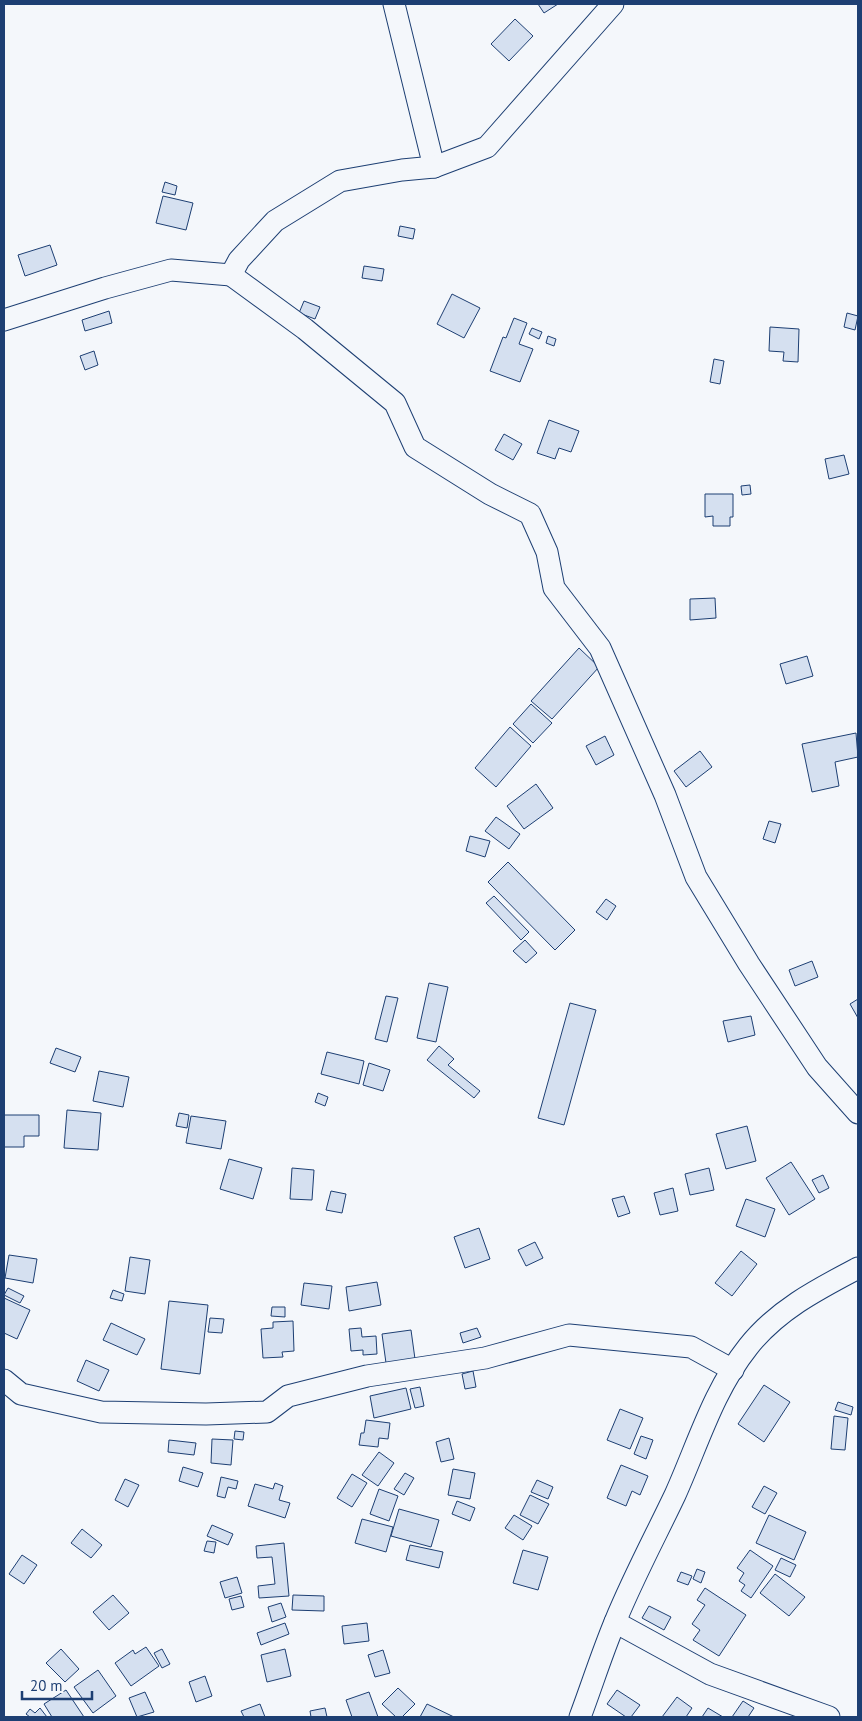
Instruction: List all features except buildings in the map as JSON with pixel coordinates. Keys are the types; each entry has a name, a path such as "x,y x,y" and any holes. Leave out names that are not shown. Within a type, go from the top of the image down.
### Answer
{"street":[{"path":"394,4 434,167"},
{"path":"231,275 239,260 275,221 340,181 402,170 434,167 487,147 613,4"},
{"path":"4,320 104,288 172,270 231,275 305,329 395,403 415,447 490,494 530,514 548,552 554,588 600,648 665,795 696,877 749,964 817,1067 858,1113"},
{"path":"580,1717 615,1622 641,1562 675,1495 715,1399 749,1346 778,1317 805,1296 858,1268"},
{"path":"4,1380 21,1394 100,1412 206,1414 267,1412 288,1396 367,1376 485,1358 569,1335 691,1347 733,1370"},
{"path":"615,1622 710,1674 829,1717"}]}
